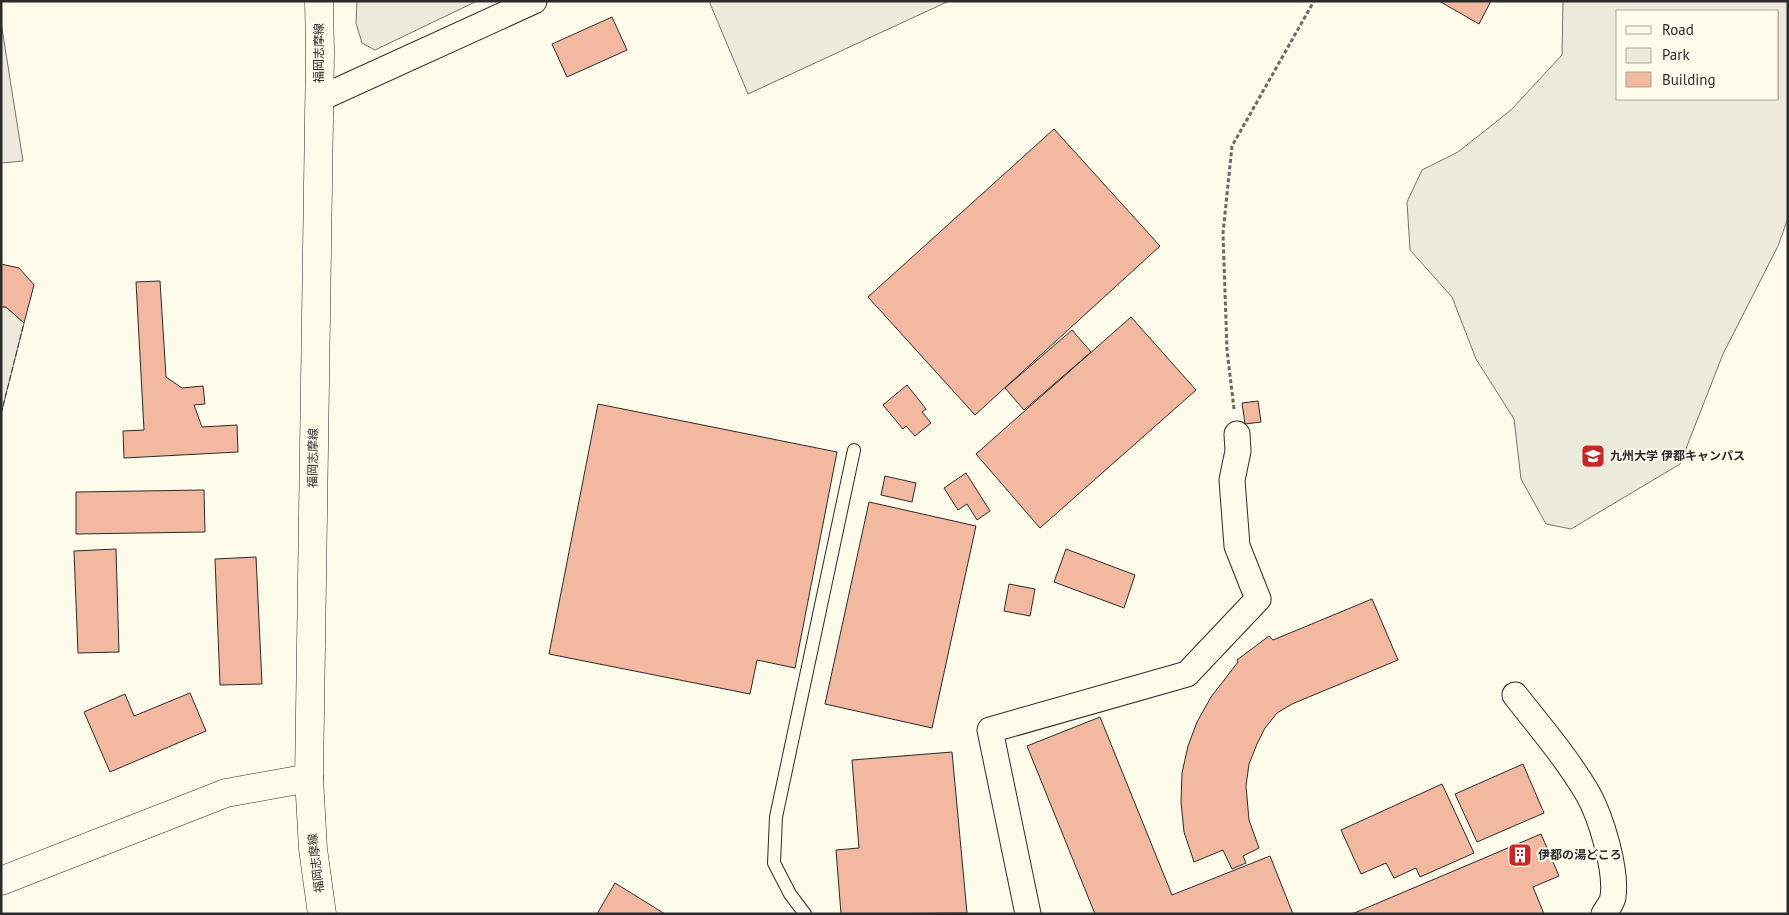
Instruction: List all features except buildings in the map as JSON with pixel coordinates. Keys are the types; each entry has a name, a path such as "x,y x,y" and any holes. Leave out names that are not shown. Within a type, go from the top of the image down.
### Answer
{"main road":[{"name":"福岡志摩線","path":"319,1 309,778 313,849 322,914"},
{"path":"1,881 226,793 309,778"}],"street":[{"path":"319,99 534,1"},
{"path":"1028,914 990,730 1187,674 1258,599 1237,546 1232,480 1238,451 1238,434"},
{"path":"1515,695 1553,743 1588,795 1604,833 1613,872 1613,899 1604,914"}],"lane":[{"path":"804,914 790,894 774,863 776,817 854,450"}],"path":[{"path":"1238,434 1227,350 1223,233 1232,146 1314,1"}],"green space":[{"path":"357,1 477,1 375,50 362,43 356,23"},
{"path":"709,1 949,1 748,94"},
{"path":"1563,1 1788,1 1788,218 1778,246 1723,354 1680,464 1571,529 1546,524 1521,479 1514,419 1476,359 1452,297 1410,250 1407,202 1422,170 1458,152 1511,110 1562,55"},
{"path":"1,307 6,307 24,323 1,414"}],"shaded area":[{"path":"1,22 23,161 1,163"}],"fence":[{"path":"1,414 24,323"}],"place":[{"name":"九州大学 伊都キャンパス","path":"1593,456"},
{"name":"伊都の湯どころ","path":"1520,855"}]}
